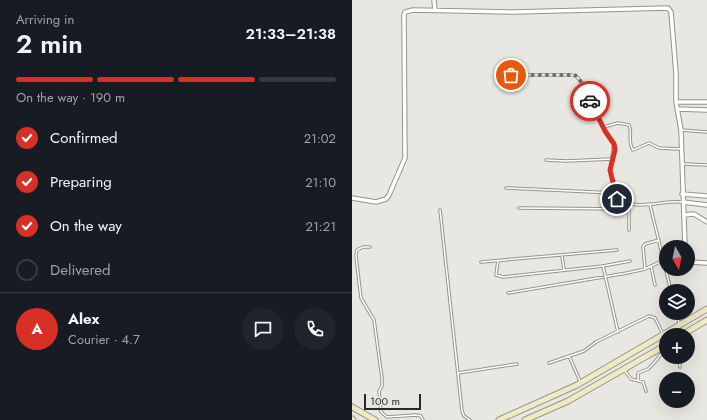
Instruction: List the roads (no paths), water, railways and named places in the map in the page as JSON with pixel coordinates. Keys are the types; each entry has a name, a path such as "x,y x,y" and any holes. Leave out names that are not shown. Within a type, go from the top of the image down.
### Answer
{"street":[{"path":"434,0 435,10"},
{"path":"352,198 376,202 386,199 404,162 404,12 409,10 514,12 668,8 671,12 676,73 676,102 681,130 682,202 686,240"},
{"path":"676,102 707,102"},
{"path":"677,109 707,110"},
{"path":"682,194 707,196"},
{"path":"682,202 707,205"},
{"path":"684,215 694,214 707,222"},
{"path":"695,262 707,263"},
{"path":"674,328 707,309"},
{"path":"694,328 707,320"},
{"path":"499,420 580,383 659,336"},
{"path":"525,420 568,401 659,350"},
{"path":"352,407 375,420"}],"lane":[{"path":"496,75 575,75 585,86 592,106 614,144 615,150 610,170 615,193 619,200 630,203 650,205 682,202"},
{"path":"603,127 618,123 629,125 631,130 629,142 633,150 649,143 661,148 682,149"},
{"path":"681,130 707,132"},
{"path":"546,160 566,162 612,160"},
{"path":"682,164 707,165"},
{"path":"506,188 615,193"},
{"path":"629,230 628,209 630,203"},
{"path":"645,269 642,247 645,244 659,240 650,205"},
{"path":"519,208 628,209"},
{"path":"440,210 463,414 470,420"},
{"path":"370,247 360,248 357,250 356,256 361,298 375,324 382,382 379,391 381,412 387,418 416,415 421,416 423,420"},
{"path":"481,262 617,250"},
{"path":"562,256 564,270"},
{"path":"498,261 496,274 498,276 603,266 630,261"},
{"path":"508,293 605,278 645,269 659,263"},
{"path":"603,266 618,332"},
{"path":"651,266 655,285"},
{"path":"549,363 584,351 596,342 649,316 655,318 660,328"},
{"path":"679,320 680,325"},
{"path":"569,356 580,383"},
{"path":"638,381 638,373 648,368 659,356"},
{"path":"458,373 517,364"},
{"path":"624,370 631,379 644,383 646,391"}]}
